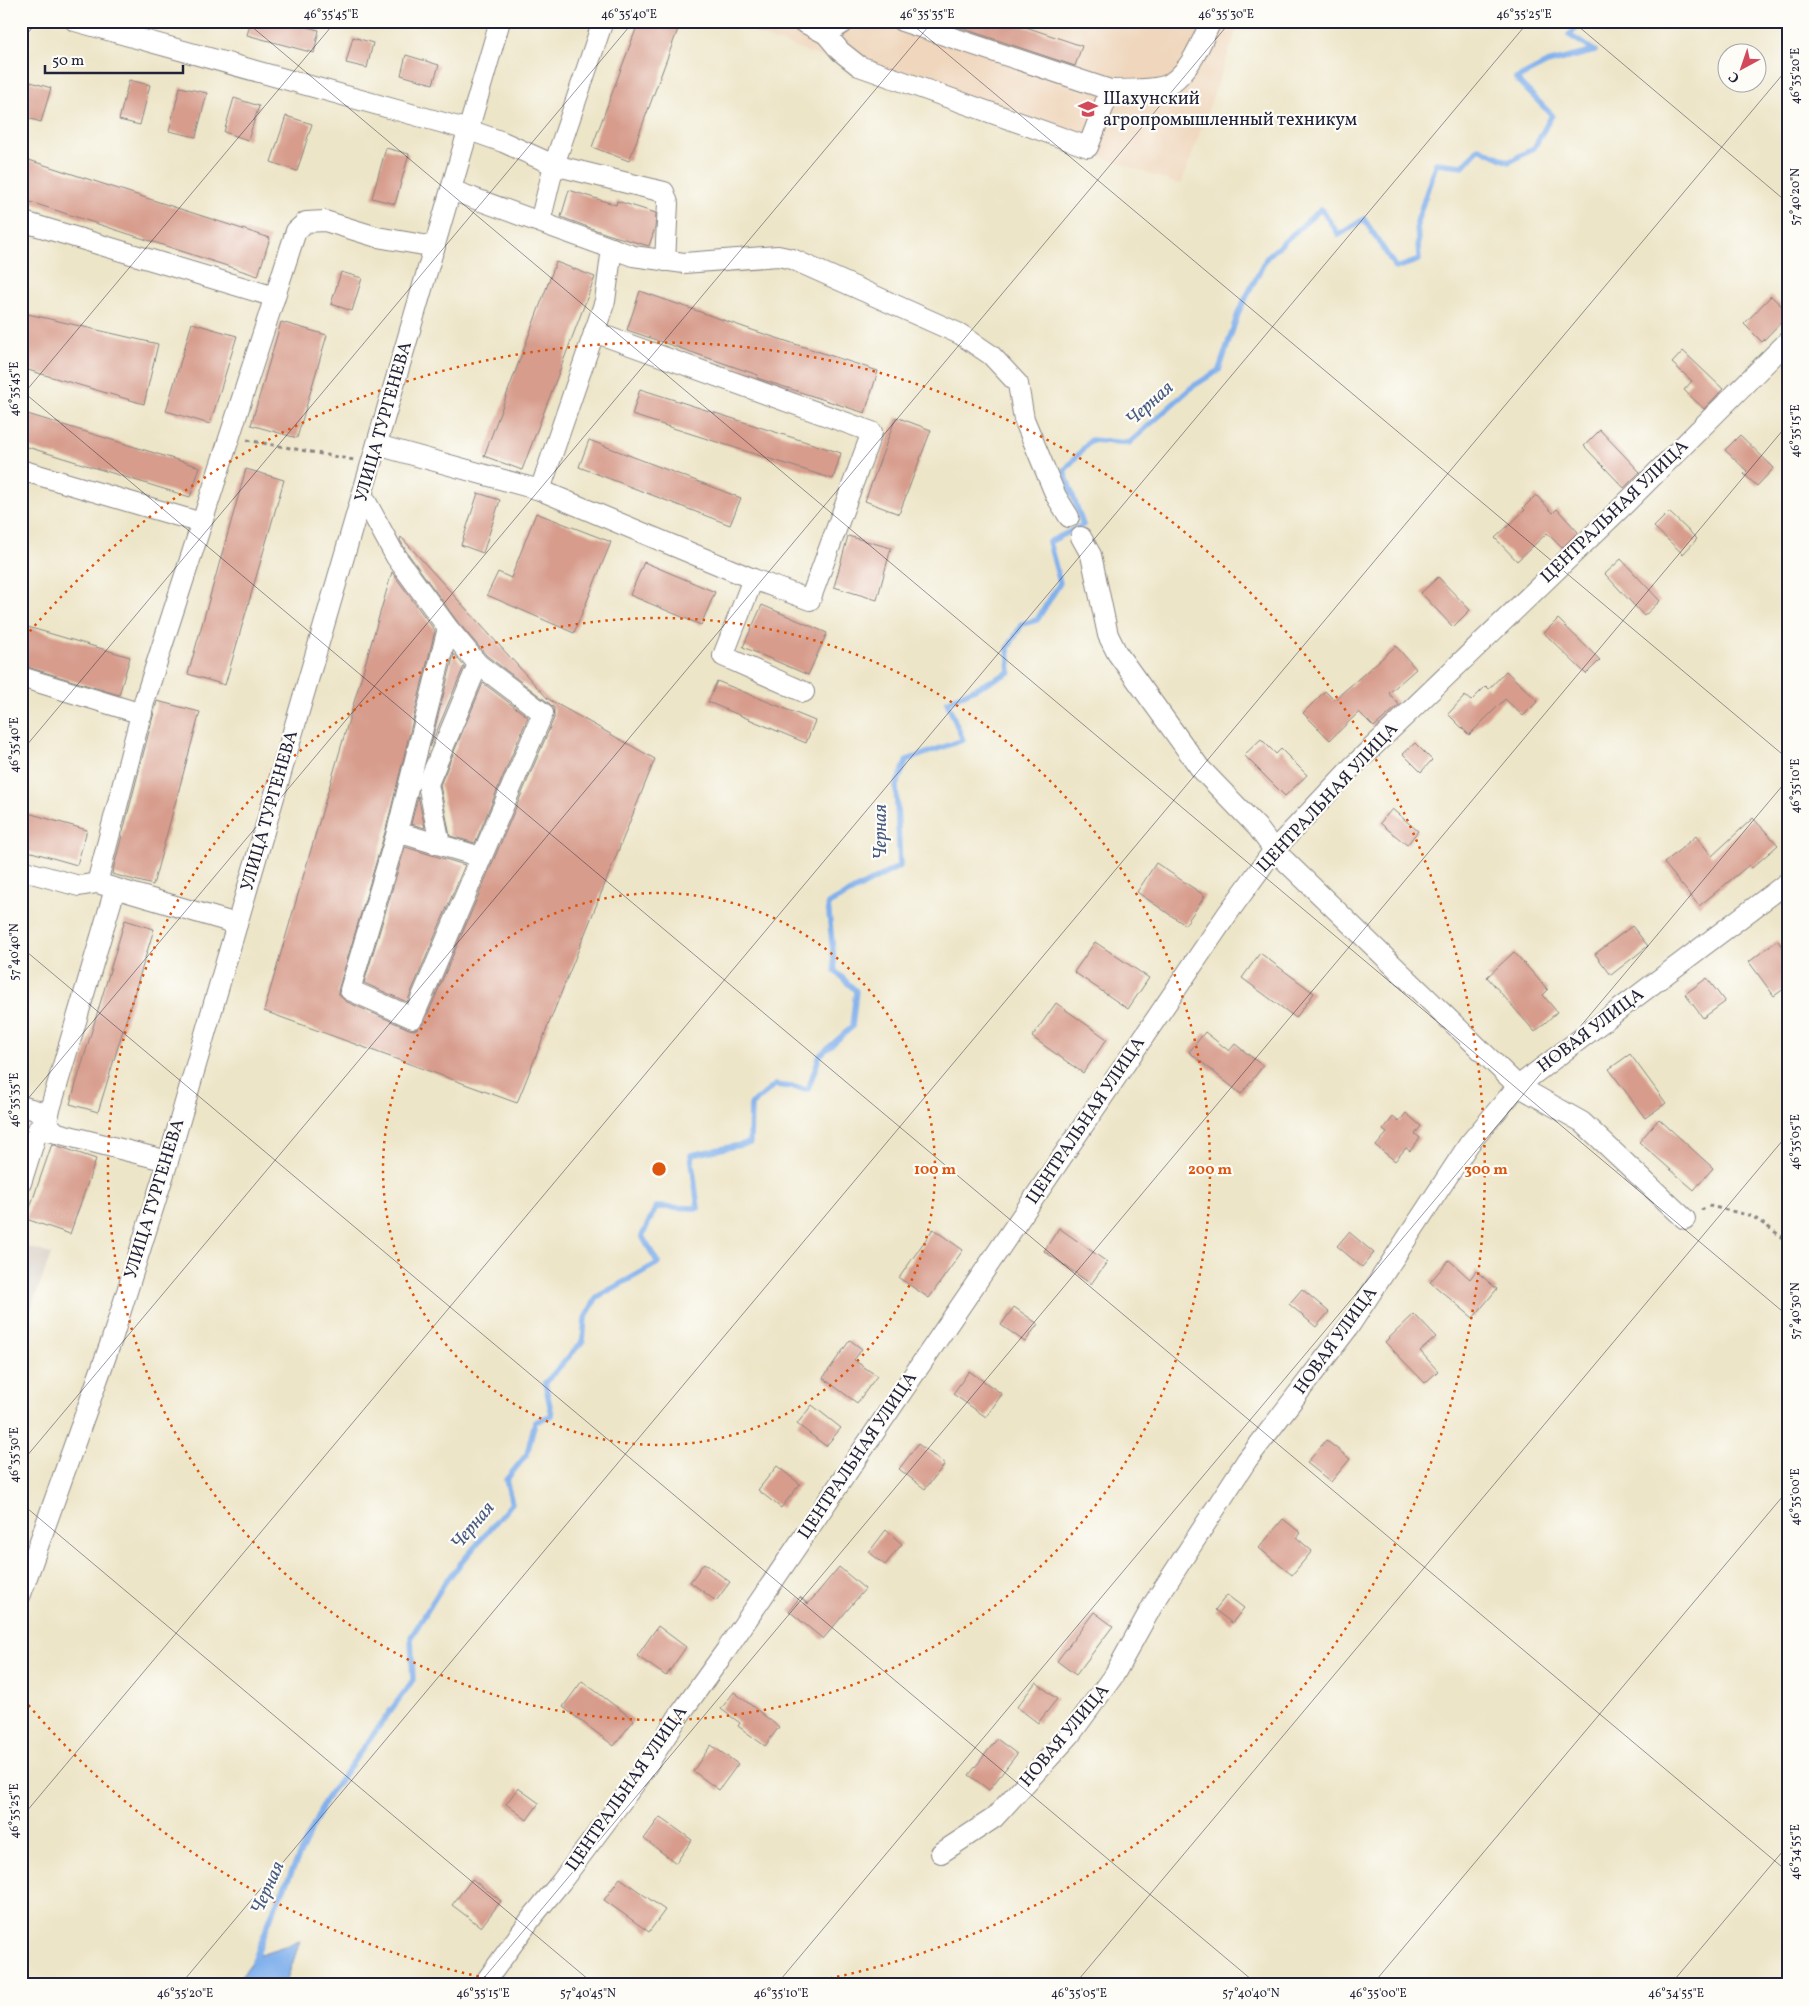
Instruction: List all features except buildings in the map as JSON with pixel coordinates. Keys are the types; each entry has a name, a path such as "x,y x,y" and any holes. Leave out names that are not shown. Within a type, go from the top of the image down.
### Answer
{"street":[{"path":"76,21 469,130 503,142 554,165 664,192 668,203 665,261"},
{"name":"УЛИЦА ТУРГЕНЕВА","path":"21,1594 112,1339 168,1161 500,21"},
{"path":"540,222 554,165 603,21"},
{"path":"801,21 826,34 840,51 859,66 1088,147 1110,90"},
{"path":"826,34 846,21"},
{"path":"902,21 1110,90 1144,89 1170,84 1192,62 1211,21"},
{"path":"451,190 633,256 684,263 778,256 792,259 960,334 991,355 1018,384 1024,419 1056,496 1069,518"},
{"path":"21,221 275,297"},
{"path":"57,1133 46,1122 106,886 142,714 296,231 306,222 325,221 377,238 434,247"},
{"path":"540,490 605,301 612,248"},
{"path":"374,454 540,490 753,579 810,600 872,432 594,332"},
{"name":"ЦЕНТРАЛЬНАЯ УЛИЦА","path":"483,1985 533,1916 640,1778 678,1717 738,1632 1222,921 1274,850 1352,767 1625,504 1788,341"},
{"path":"21,470 202,523"},
{"path":"363,496 396,557 448,628 478,664 543,713 413,1018 350,990 397,832 448,628"},
{"path":"1081,537 1091,555 1108,634 1117,653 1200,768 1257,827 1274,850 1518,1086 1582,1122 1685,1219"},
{"path":"753,579 722,656 804,692"},
{"path":"440,844 428,784 478,664"},
{"path":"21,677 142,714"},
{"path":"397,832 481,857"},
{"path":"21,870 79,886 106,886 237,924"},
{"name":"НОВАЯ УЛИЦА","path":"941,1852 994,1818 1070,1734 1114,1675 1154,1603 1248,1460 1348,1328 1469,1144 1518,1086 1788,882"},
{"path":"21,1106 49,1114"},
{"path":"21,1184 38,1129 168,1161"}],"path":[{"path":"230,436 374,454"},
{"path":"1685,1219 1710,1206 1752,1216 1788,1240"}],"shaded area":[{"name":"Шахунский агропромышленный техникум","path":"757,21 1240,21 1181,185 754,33"},
{"path":"21,1245 51,1254 21,1336"}],"water":[{"path":"300,1941 285,1985 235,1985 257,1955"}],"waterway":[{"name":"Черная","path":"254,1961 274,1909 326,1799 413,1680 411,1637 445,1582 512,1503 506,1480 527,1454 535,1422 552,1415 545,1383 583,1341 585,1318 597,1297 658,1263 642,1236 656,1207 698,1208 691,1155 750,1143 751,1105 775,1085 808,1089 820,1055 852,1027 856,991 835,971 828,904 900,866 896,786 907,760 963,740 947,702 1010,672 1008,648 1022,624 1037,620 1060,583 1049,542 1083,525 1064,471 1091,440 1129,443 1192,387 1219,370 1239,311 1267,257 1321,209 1339,235 1364,219 1396,268 1419,260 1417,222 1436,163 1463,166 1479,148 1509,162 1534,148 1552,115 1516,79 1547,63 1595,51 1569,35 1584,21"}],"place":[{"name":"Шахунский агропромышленный техникум","path":"1088,109"}]}
